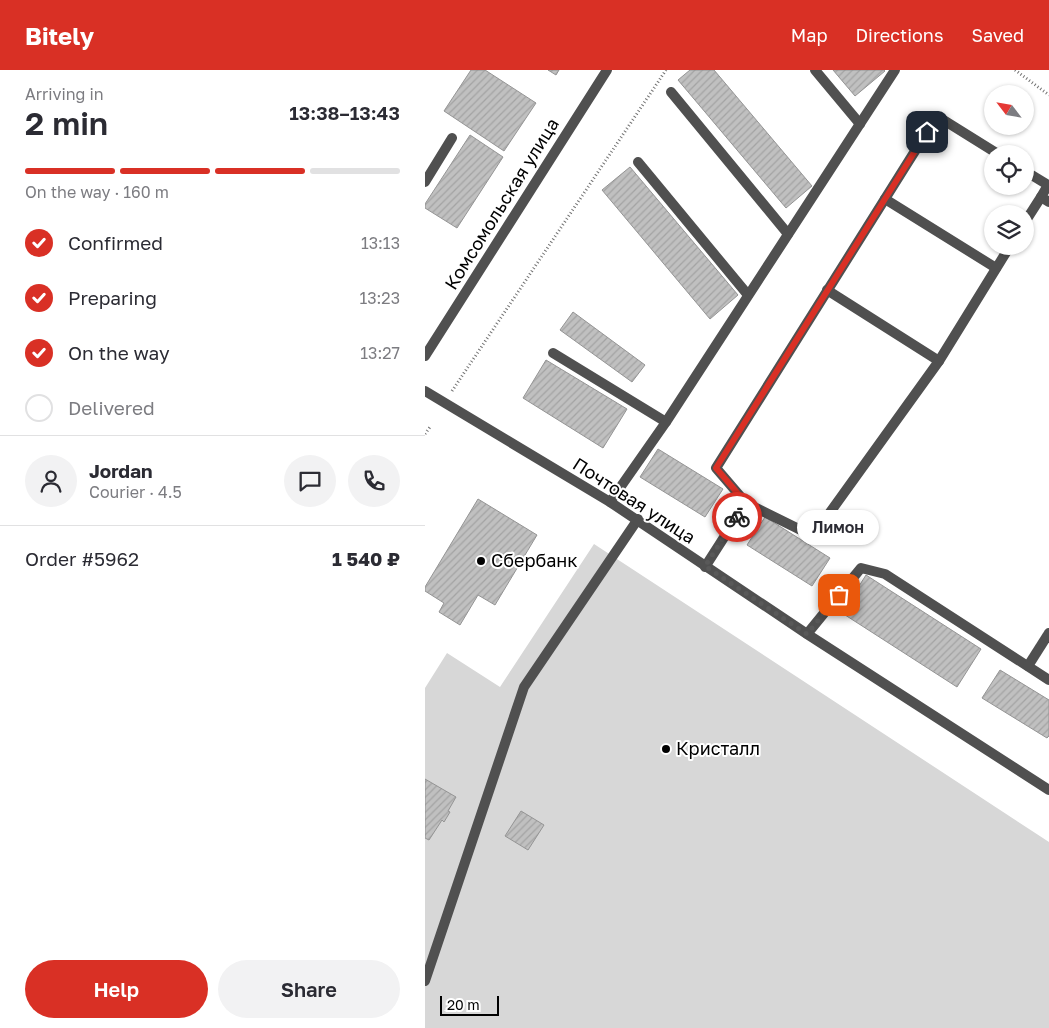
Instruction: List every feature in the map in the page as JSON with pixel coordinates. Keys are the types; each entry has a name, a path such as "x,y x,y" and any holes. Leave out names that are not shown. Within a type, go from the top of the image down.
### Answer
{"street":[{"name":"Комсомольская улица","path":"425,356 607,70"},
{"path":"815,70 860,124"},
{"path":"610,502 666,422 895,70"},
{"path":"671,92 788,234"},
{"path":"984,145 937,116 716,468 746,503 813,536 939,361 1004,255"},
{"path":"425,182 452,138"},
{"path":"638,162 748,295"},
{"path":"1034,176 1048,185 1045,199 1034,212"},
{"path":"885,199 996,268"},
{"path":"827,290 939,361"},
{"path":"553,353 666,422"},
{"name":"Почтовая улица","path":"425,391 610,502 807,634 1049,790"},
{"path":"705,566 746,503"},
{"path":"425,981 524,687 638,520"},
{"path":"807,634 861,568 885,574 1049,680"},
{"path":"1028,666 1049,633"}],"path":[{"path":"450,394 666,70"},
{"path":"1015,70 1049,94"},
{"path":"425,434 430,427"}],"shaded area":[{"name":"Кристалл","path":"594,544 1049,842 1049,1028 425,1028 425,688 447,653 500,687"}],"building":[{"path":"471,70 485,70 536,103 504,151 444,111"},
{"path":"548,70 559,70 556,75"},
{"path":"690,70 714,70 812,186 786,208 678,80"},
{"path":"833,70 884,70 885,71 855,96"},
{"path":"470,135 503,157 457,228 425,208 425,204"},
{"path":"630,167 738,295 710,319 602,190"},
{"path":"573,312 645,365 632,382 560,330"},
{"path":"546,360 627,409 603,448 523,398"},
{"path":"658,449 723,489 705,517 640,477"},
{"name":"Сбербанк","path":"478,499 537,535 495,605 478,595 460,625 439,612 444,603 425,591 425,587"},
{"path":"765,517 830,558 812,586 747,545"},
{"path":"866,575 981,649 957,687 842,613"},
{"path":"1000,670 1049,700 1049,736 1047,738 982,698"},
{"path":"425,779 456,797 444,822 442,820 429,840 425,838"},
{"path":"521,811 544,825 528,850 505,836"}],"way so far":[{"path":"737,517 705,566 807,634 839,595"}],"place":[{"name":"Сбербанк","path":"481,561"},
{"name":"Лимон","path":"839,595"},
{"name":"Кристалл","path":"666,749"}],"route":[{"path":"737,517 746,503 716,468 927,132"}]}
